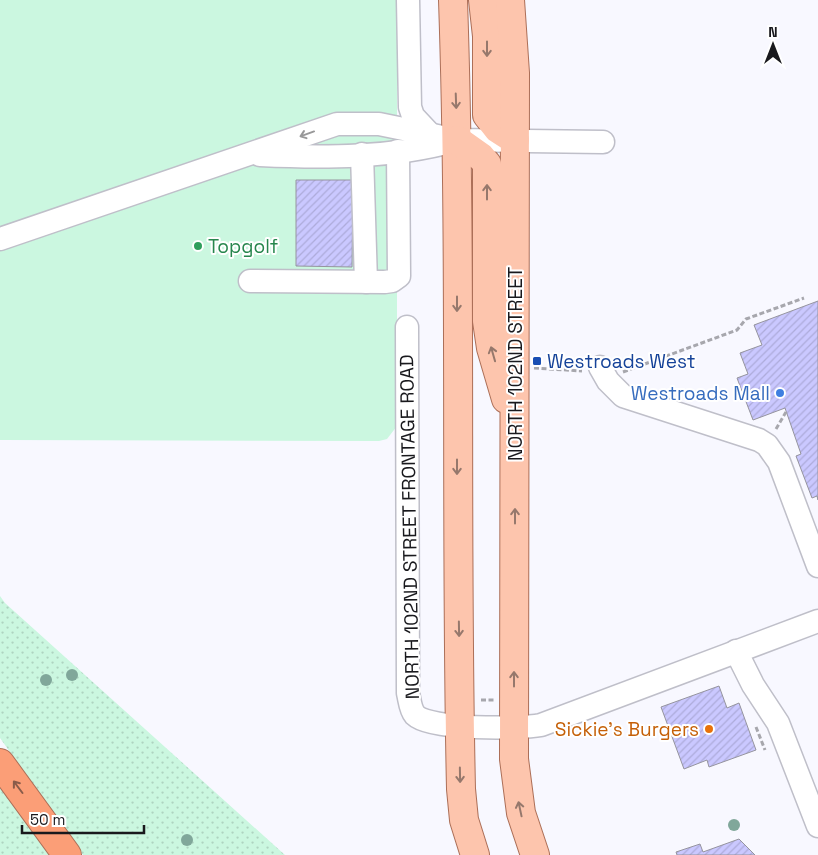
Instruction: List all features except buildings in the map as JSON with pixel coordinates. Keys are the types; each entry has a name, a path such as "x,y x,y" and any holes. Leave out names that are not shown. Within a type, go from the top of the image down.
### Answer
{"highway":[{"path":"0,763 67,855"}],"main road":[{"path":"452,0 457,140 457,466 462,813 475,855"},
{"path":"484,0 487,36 487,115 498,129 515,140"},
{"name":"NORTH 102ND STREET","path":"510,0 513,30 515,140 514,728 517,795 525,828 535,855"},
{"path":"457,140 481,157 487,164 487,321 491,348 515,434"}],"street":[{"path":"408,0 408,84 413,116 428,132"},
{"path":"513,30 519,0"},
{"path":"379,124 397,113 402,106 408,84"},
{"path":"0,239 337,124 379,124 428,132 457,140 603,142"},
{"path":"337,124 334,131 335,144 353,155"},
{"path":"250,155 323,158 430,148 457,140"},
{"path":"250,281 366,282 392,281 399,276 398,151"},
{"path":"353,155 366,282"},
{"name":"NORTH 102ND STREET FRONTAGE ROAD","path":"406,327 408,693 411,709 416,716 438,724 461,726 514,728 544,724 818,621"},
{"path":"602,370 615,390 623,396 759,440 767,445 779,462 818,566"},
{"path":"736,651 752,685 778,723 818,826"}],"path":[{"path":"531,368 602,370 619,374 736,330 746,319 804,298"},
{"path":"774,434 786,412"},
{"path":"480,700 499,700"},
{"path":"756,725 765,750"}],"green space":[{"name":"Topgolf","path":"0,0 397,0 397,426 387,439 379,441 0,440"},
{"path":"0,596 5,603 285,855 83,855 0,738"},
{"path":"0,785 50,855 0,855"}],"place":[{"name":"Topgolf","path":"198,246"},
{"name":"Westroads West","path":"537,361"},
{"name":"Westroads Mall","path":"780,393"},
{"name":"Sickie's Burgers","path":"709,729"}]}
